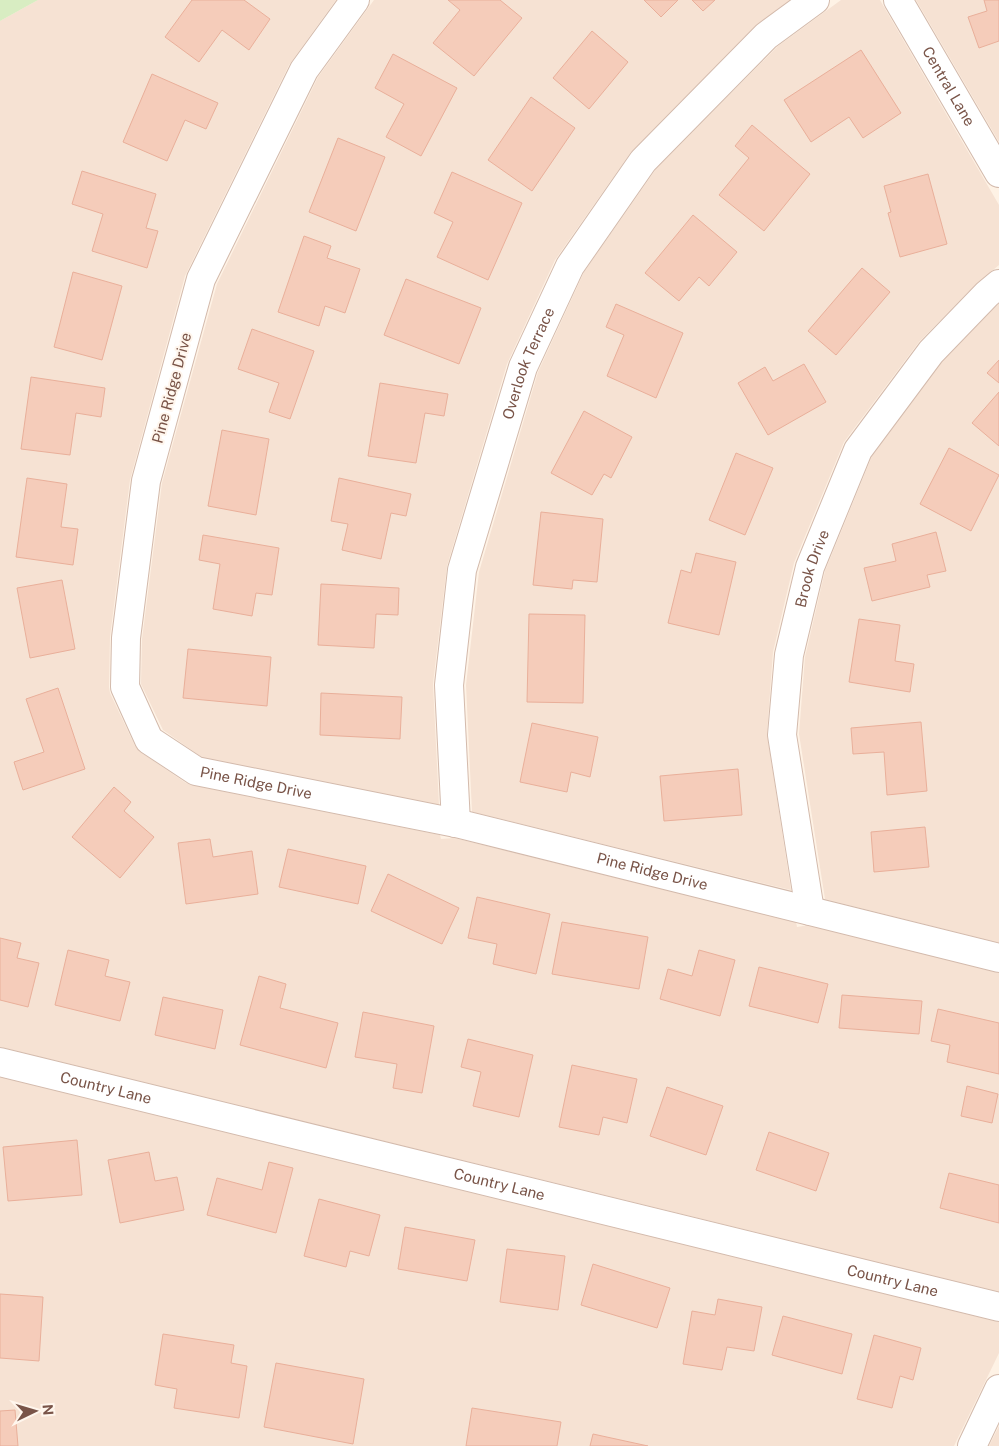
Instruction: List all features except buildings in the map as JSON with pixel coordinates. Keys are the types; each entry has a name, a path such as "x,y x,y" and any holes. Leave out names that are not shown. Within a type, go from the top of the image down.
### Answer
{"street":[{"name":"Pine Ridge Drive","path":"355,0 304,70 201,279 146,481 126,638 125,687 150,740 196,771 456,823 999,958"},
{"name":"Overlook Terrace","path":"456,823 449,685 462,570 523,367 570,266 643,161 766,36 815,0"},
{"name":"Central Lane","path":"898,0 999,173"},
{"name":"Brook Drive","path":"810,911 782,735 788,655 810,567 858,450 931,352 999,284"},
{"name":"Country Lane","path":"0,1062 999,1307"},
{"path":"972,1446 999,1389"}],"shaded area":[{"path":"38,0 336,0 289,65 185,276 130,480 110,637 109,687 110,693 135,746 139,751 186,783 192,785 440,835 441,839 454,838 796,922 797,927 809,925 999,973 999,1292 0,1047 0,21"},
{"path":"374,0 791,0 754,27 631,152 555,260 507,364 447,566 433,684 439,805 203,758 163,730 141,684 142,639 162,483 217,284 318,77"},
{"path":"841,0 880,0 999,205 999,265 975,285 919,342 844,442 794,563 773,652 767,734 791,890 472,812 466,685 479,572 538,372 584,272 656,169 778,46"},
{"path":"916,0 999,0 999,142"},
{"path":"999,303 999,943 825,899 799,734 805,657 825,571 872,456 943,360"},
{"path":"0,1077 999,1322 999,1353 954,1446 0,1446"},
{"path":"999,1426 999,1446 989,1446"}],"green space":[{"path":"0,0 38,0 0,21"}]}
